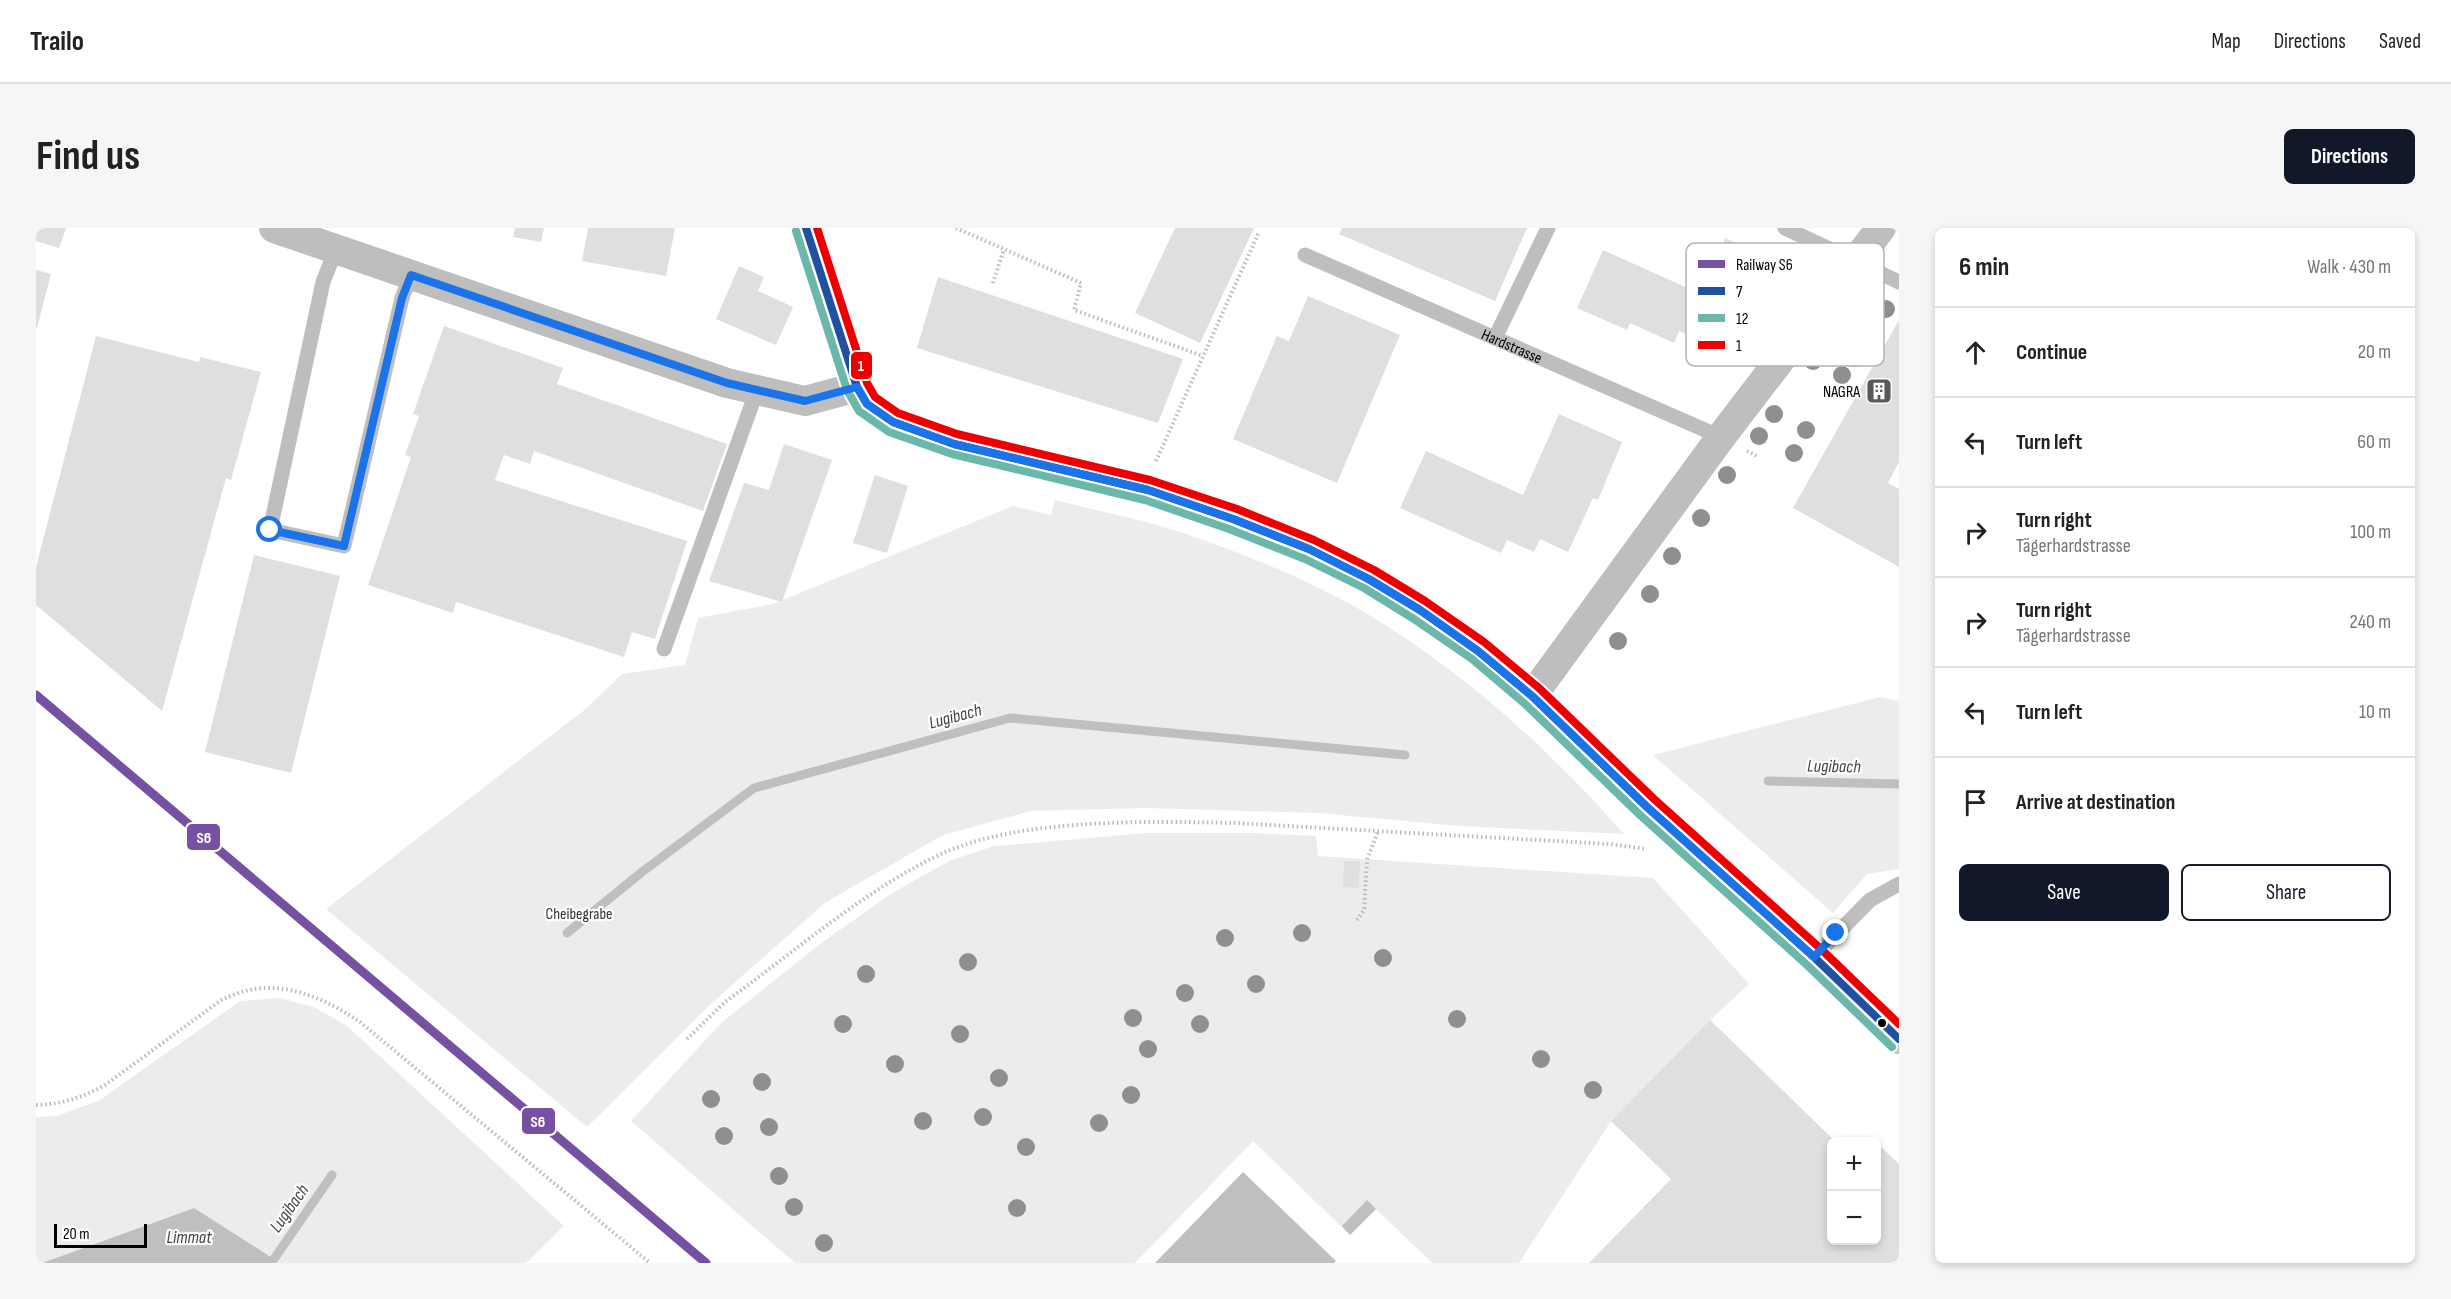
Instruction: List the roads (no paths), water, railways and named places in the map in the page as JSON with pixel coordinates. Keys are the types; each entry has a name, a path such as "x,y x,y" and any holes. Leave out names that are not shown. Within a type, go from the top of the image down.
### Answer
{"street":[{"path":"274,228 727,383 805,401 857,387"},
{"path":"806,228 857,387 867,404 893,422 954,444 1148,490 1233,519 1309,549 1368,579 1420,610 1478,651 1532,696 1647,807 1814,957 1899,1038"},
{"path":"1870,243 1881,228"},
{"path":"1532,696 1721,437 1776,366"}],"lane":[{"path":"1495,338 1548,228"},
{"path":"1785,228 1817,243"},
{"path":"336,249 323,282 270,530 344,546 402,298 411,275"},
{"name":"Hardstrasse","path":"1305,255 1721,437"},
{"path":"1884,275 1899,282"},
{"path":"664,649 757,390"},
{"path":"1814,957 1870,900 1899,884"}],"water":[{"path":"1243,1172 1336,1261 1334,1263 1155,1263"},
{"path":"1367,1200 1376,1209 1350,1235 1342,1226"},
{"name":"Limmat","path":"194,1208 274,1259 274,1263 42,1263"}],"waterway":[{"name":"Lugibach","path":"567,933 642,872 754,788 1010,718 1405,755"},
{"name":"Lugibach","path":"1768,781 1899,784"},
{"name":"Lugibach","path":"274,1259 332,1175"}],"rail line":[{"name":"S6","path":"36,695 706,1263"}],"place":[{"name":"NAGRA","path":"1879,391"}],"park label":[{"name":"Cheibegrabe","path":"579,913"}]}
